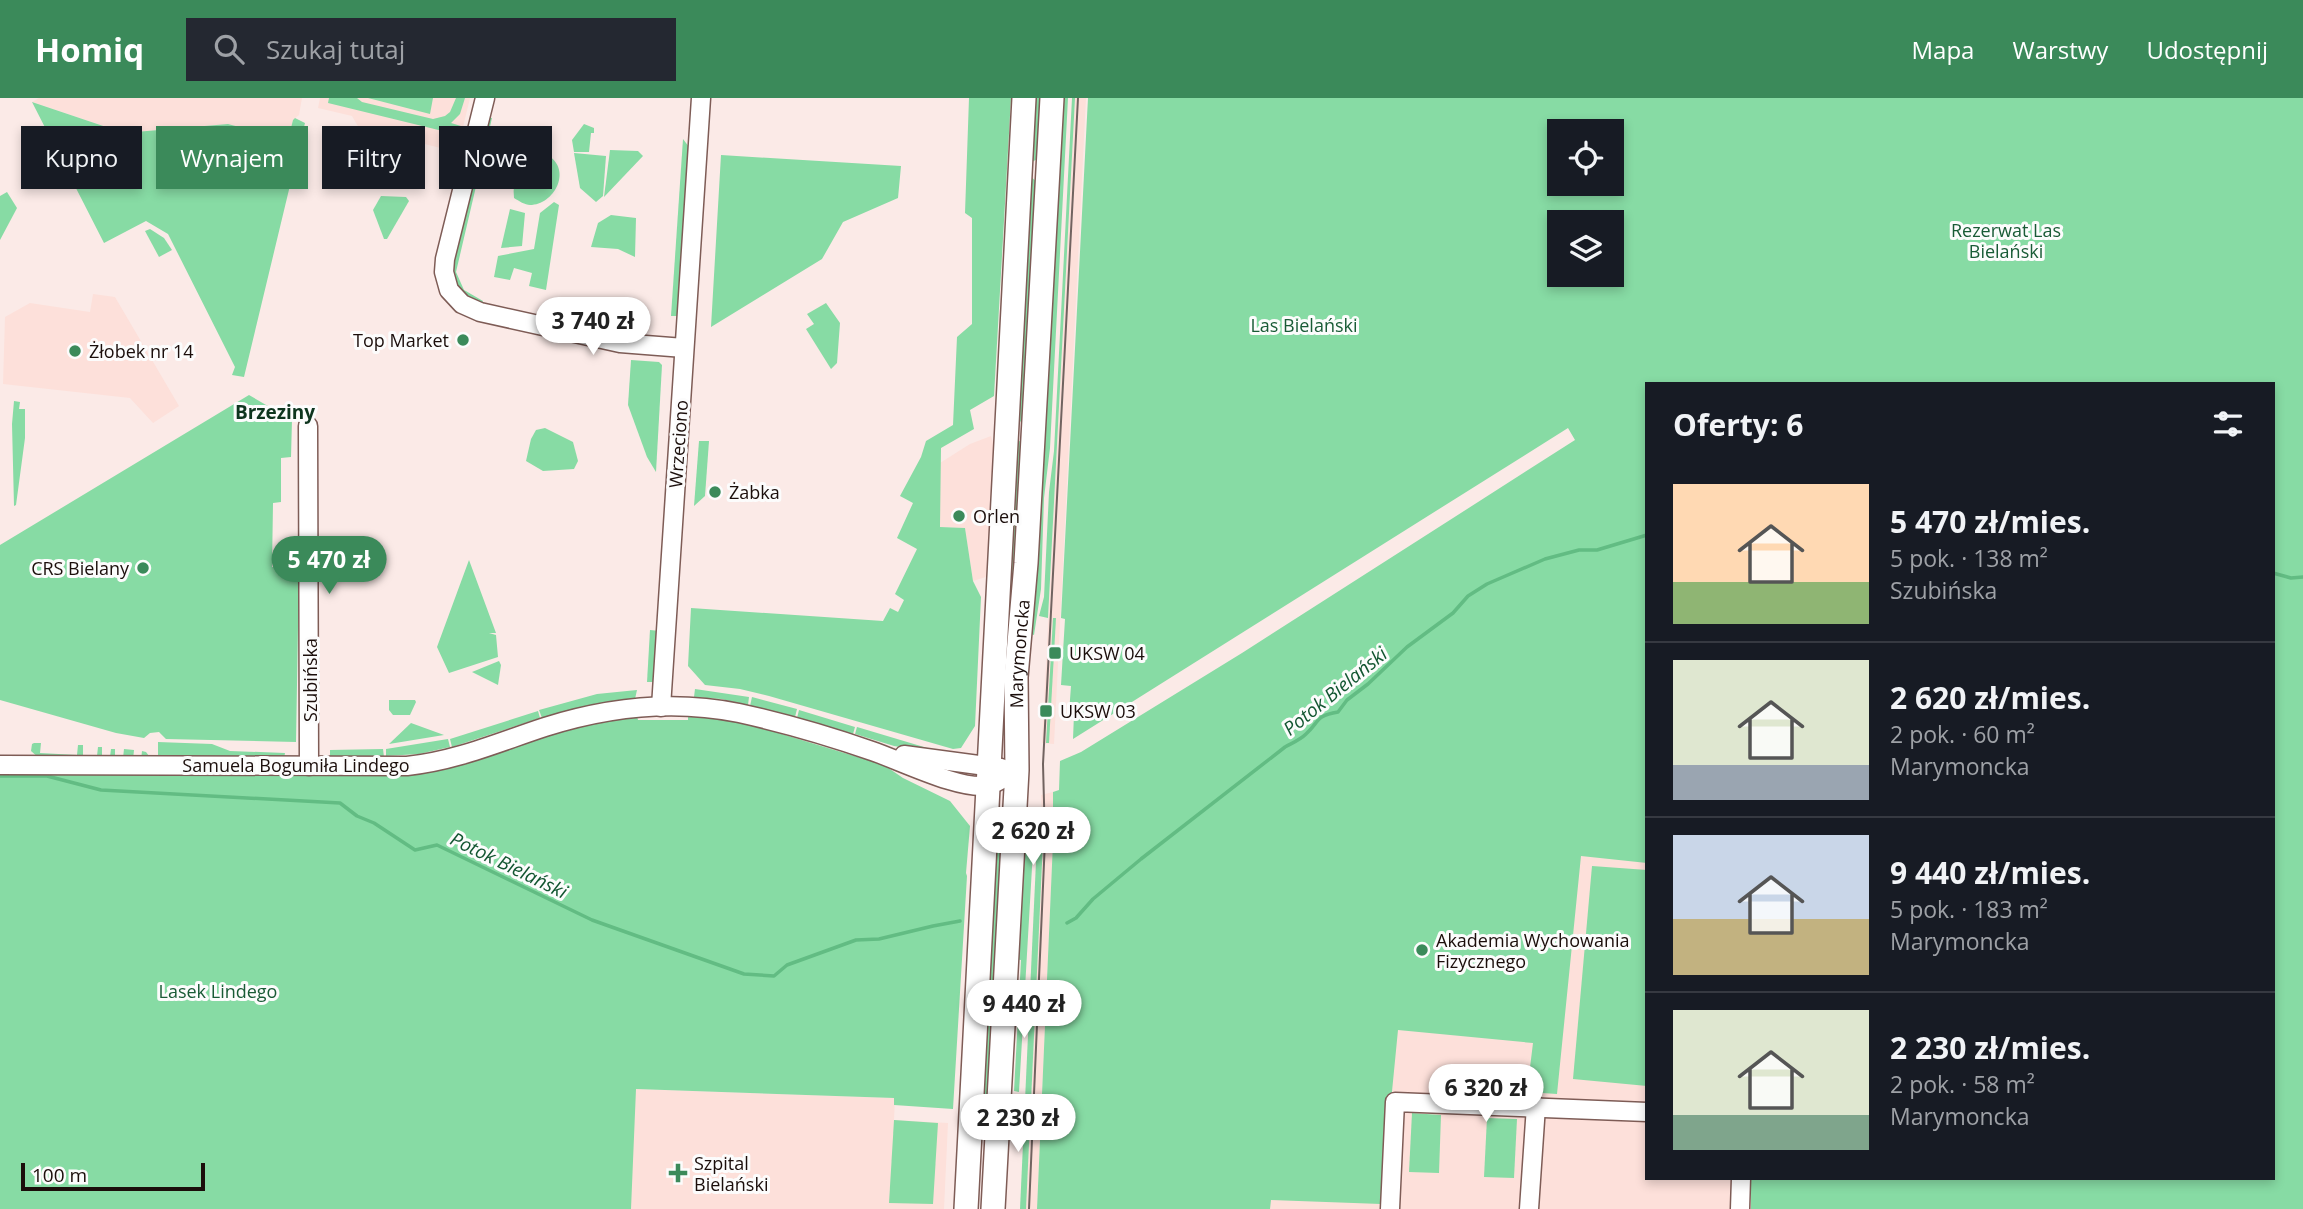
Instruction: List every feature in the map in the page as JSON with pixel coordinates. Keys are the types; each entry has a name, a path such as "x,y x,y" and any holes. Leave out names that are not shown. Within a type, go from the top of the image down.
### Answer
{"main road":[{"name":"Marymoncka","path":"966,1209 1024,98"},
{"name":"Marymoncka","path":"993,1209 1017,770 1016,677 1026,564 1052,98"},
{"path":"1020,170 1048,171"},
{"path":"1007,430 1034,432"}],"street":[{"path":"485,98 445,259 444,272 449,290 462,304 508,319 621,343 684,348"},
{"name":"Wrzeciono","path":"661,707 701,98"},
{"name":"Szubińska","path":"308,426 309,766"},
{"name":"Samuela Bogumiła Lindego","path":"0,765 425,764 461,756 547,727 599,713 661,707 700,708 736,713 873,751 952,782 988,776"},
{"path":"988,776 1017,770"},
{"path":"1390,1209 1395,1101 1645,1112"},
{"path":"1529,1209 1536,1106"},
{"path":"1740,1209 1741,1180"}],"shaded area":[{"path":"39,98 302,98 299,115 293,120 292,126 156,126 156,130 142,131 142,126 103,126 32,102"},
{"path":"320,98 470,98 463,126 439,126 439,148 425,144 425,126 358,126 352,116 318,108"},
{"path":"1075,98 1086,98 1054,744 1042,743"},
{"name":"Żłobek nr 14","path":"93,294 115,297 179,406 153,423 130,398 3,384 5,317 30,303 90,312"},
{"path":"991,436 996,452 989,576 973,581 965,528 940,527 940,463 970,444"},
{"name":"Akademia Wychowania Fizycznego","path":"1645,720 1645,1180 1886,1180 1897,1209 1045,1209"},
{"path":"1053,792 1037,1209 1026,1209 1043,842 1041,795"},
{"name":"Szpital Bielański","path":"636,1089 895,1098 894,1120 948,1123 944,1209 409,1209"}],"green space":[{"path":"329,98 357,98 362,102 433,119 450,112 456,98 465,98 460,114 451,123 461,126 439,126 439,130 328,103"},
{"path":"368,98 433,98 430,114"},
{"path":"969,98 1011,98 994,396 970,410 974,429 941,448 940,527 965,528 973,581 981,597 975,726 961,748 953,749 769,696 705,685 688,666 691,608 883,621 890,608 898,612 904,600 895,594 917,549 897,538 913,503 900,496 921,457 926,441 953,425 957,337 972,324 972,218 965,213"},
{"path":"1032,98 1043,98 1041,157 1030,163"},
{"path":"1058,98 1068,98 1050,448 1044,498 1041,589 1034,635 1031,634"},
{"path":"1072,98 1075,98 1048,618 1039,616 1044,597 1049,492 1054,451"},
{"path":"1088,98 2303,98 2303,1209 1751,1209 1751,1180 2275,1180 2275,382 1645,382 1645,863 1581,856 1557,1094 1527,1092 1533,1043 1398,1030 1381,1204 1271,1200 1270,1209 1037,1209 1053,792 1059,790 1060,761 1081,752 1242,653 1575,440 1568,428 1073,739 1074,714 1069,713 1071,686 1061,685 1065,619 1061,618"},
{"path":"32,102 103,126 44,126"},
{"path":"487,117 492,118 490,126 485,126"},
{"path":"295,118 305,123 304,126 292,126"},
{"path":"584,124 594,128 589,152 574,152 572,140"},
{"path":"156,130 156,189 289,189 244,377 232,375 235,367 168,234 146,221 104,243 76,189 142,189 142,131"},
{"path":"683,139 689,147 678,316 671,316"},
{"path":"610,150 638,151 643,156 604,197"},
{"path":"574,153 606,156 603,196 596,202 580,188"},
{"path":"721,155 901,166 898,198 843,222 822,259 711,327"},
{"path":"552,159 556,162 559,170 557,186 553,193 539,204 524,204 514,198 514,191 552,189"},
{"path":"1031,177 1037,182 1024,422 1017,421"},
{"path":"470,189 475,189 456,272 464,290 483,301 482,305 460,290 454,279 452,264"},
{"path":"7,192 17,208 0,240 0,196"},
{"path":"381,196 406,197 409,201 387,239 384,239 373,210"},
{"path":"554,202 559,205 546,290 529,286 532,273 514,268 510,280 494,277 498,256 534,249 540,213"},
{"path":"510,209 525,213 522,246 501,248"},
{"path":"611,215 636,218 635,257 618,249 591,247 598,223"},
{"path":"150,229 164,238 172,250 159,257 145,231"},
{"path":"826,303 840,323 837,363 831,369 806,329 814,324 807,314"},
{"path":"631,360 659,362 662,365 656,472 647,457 628,405"},
{"name":"CRS Bielany","path":"249,395 292,420 291,457 281,458 281,502 273,503 272,567 299,569 296,742 166,739 159,732 150,733 144,738 116,733 0,700 0,545"},
{"path":"14,401 20,402 19,409 25,409 25,438 14,506 12,424"},
{"path":"545,428 573,442 578,461 574,469 543,471 526,461 536,430"},
{"path":"699,441 709,441 705,496 694,506"},
{"path":"1020,441 1025,444 1009,736 999,735 1015,443"},
{"path":"469,560 496,633 489,633 496,635 498,657 449,673 437,647"},
{"path":"1053,618 1056,618 1049,743 1046,743"},
{"path":"650,630 660,631 656,682 647,682"},
{"path":"499,661 501,665 498,685 472,672"},
{"path":"695,689 749,697 748,705 694,697"},
{"path":"637,690 635,699 594,704 542,718 539,710 597,694"},
{"path":"752,697 797,709 795,717 750,706"},
{"path":"389,700 416,702 410,715 393,715 389,710"},
{"path":"799,710 855,727 853,734 797,718"},
{"path":"538,711 540,718 452,747 450,739"},
{"name":"Lasek Lindego","path":"637,716 638,720 688,720 688,716 722,719 759,727 884,765 903,778 950,801 970,826 953,1109 894,1105 894,1098 636,1089 631,1209 0,1209 0,770 367,776 402,774 483,757 570,729"},
{"path":"411,723 444,735 389,744"},
{"path":"857,727 944,754 894,746 855,734"},
{"path":"448,739 450,747 419,754 386,756 386,749"},
{"path":"158,742 212,744 230,751 285,753 284,759 158,759"},
{"path":"34,743 41,743 40,753 77,755 78,745 83,745 83,756 97,756 98,747 102,747 102,757 110,757 111,749 115,749 115,758 123,758 124,749 134,750 133,760 141,760 142,751 149,756 143,761 40,759 31,751"},
{"path":"383,749 384,757 330,758 330,750"},
{"path":"1042,821 1026,1209 1020,1209 1037,840"},
{"path":"994,822 1005,823 989,1105 983,1109 980,1107"},
{"path":"1023,823 1034,833 1019,1092 1014,1091 1021,960 1014,959"},
{"path":"1592,866 1645,870 1645,1086 1573,1079"},
{"path":"1412,1113 1441,1115 1439,1173 1409,1172"},
{"path":"1487,1118 1517,1119 1514,1178 1484,1177"},
{"path":"894,1120 938,1123 933,1204 889,1203"}],"waterway":[{"name":"Potok Bielański","path":"1067,923 1076,918 1093,899 1141,859 1285,747 1304,736 1321,717 1338,712 1347,700 1407,647 1453,613 1468,596 1487,584 1545,559 1579,550 1597,550 1645,536"},
{"name":"Potok Bielański","path":"2275,574 2291,578 2303,577"},
{"name":"Potok Bielański","path":"0,776 47,776 101,790 340,803 415,850 437,845 592,920 744,974 774,976 787,965 856,940 879,939 960,921"}],"tram line":[{"path":"1029,1209 1045,840 1043,764 1078,98"}],"place":[{"name":"Top Market","path":"463,340"},
{"name":"Żłobek nr 14","path":"75,351"},
{"name":"Żabka","path":"715,492"},
{"name":"Orlen","path":"959,516"},
{"name":"CRS Bielany","path":"143,568"},
{"name":"UKSW 04","path":"1055,653"},
{"name":"UKSW 03","path":"1046,711"},
{"name":"Akademia Wychowania Fizycznego","path":"1422,950"},
{"name":"Szpital Bielański","path":"678,1173"}],"district":[{"name":"Brzeziny","path":"275,412"}],"park label":[{"name":"Rezerwat Las Bielański","path":"2006,240"},
{"name":"Las Bielański","path":"1304,325"}]}
